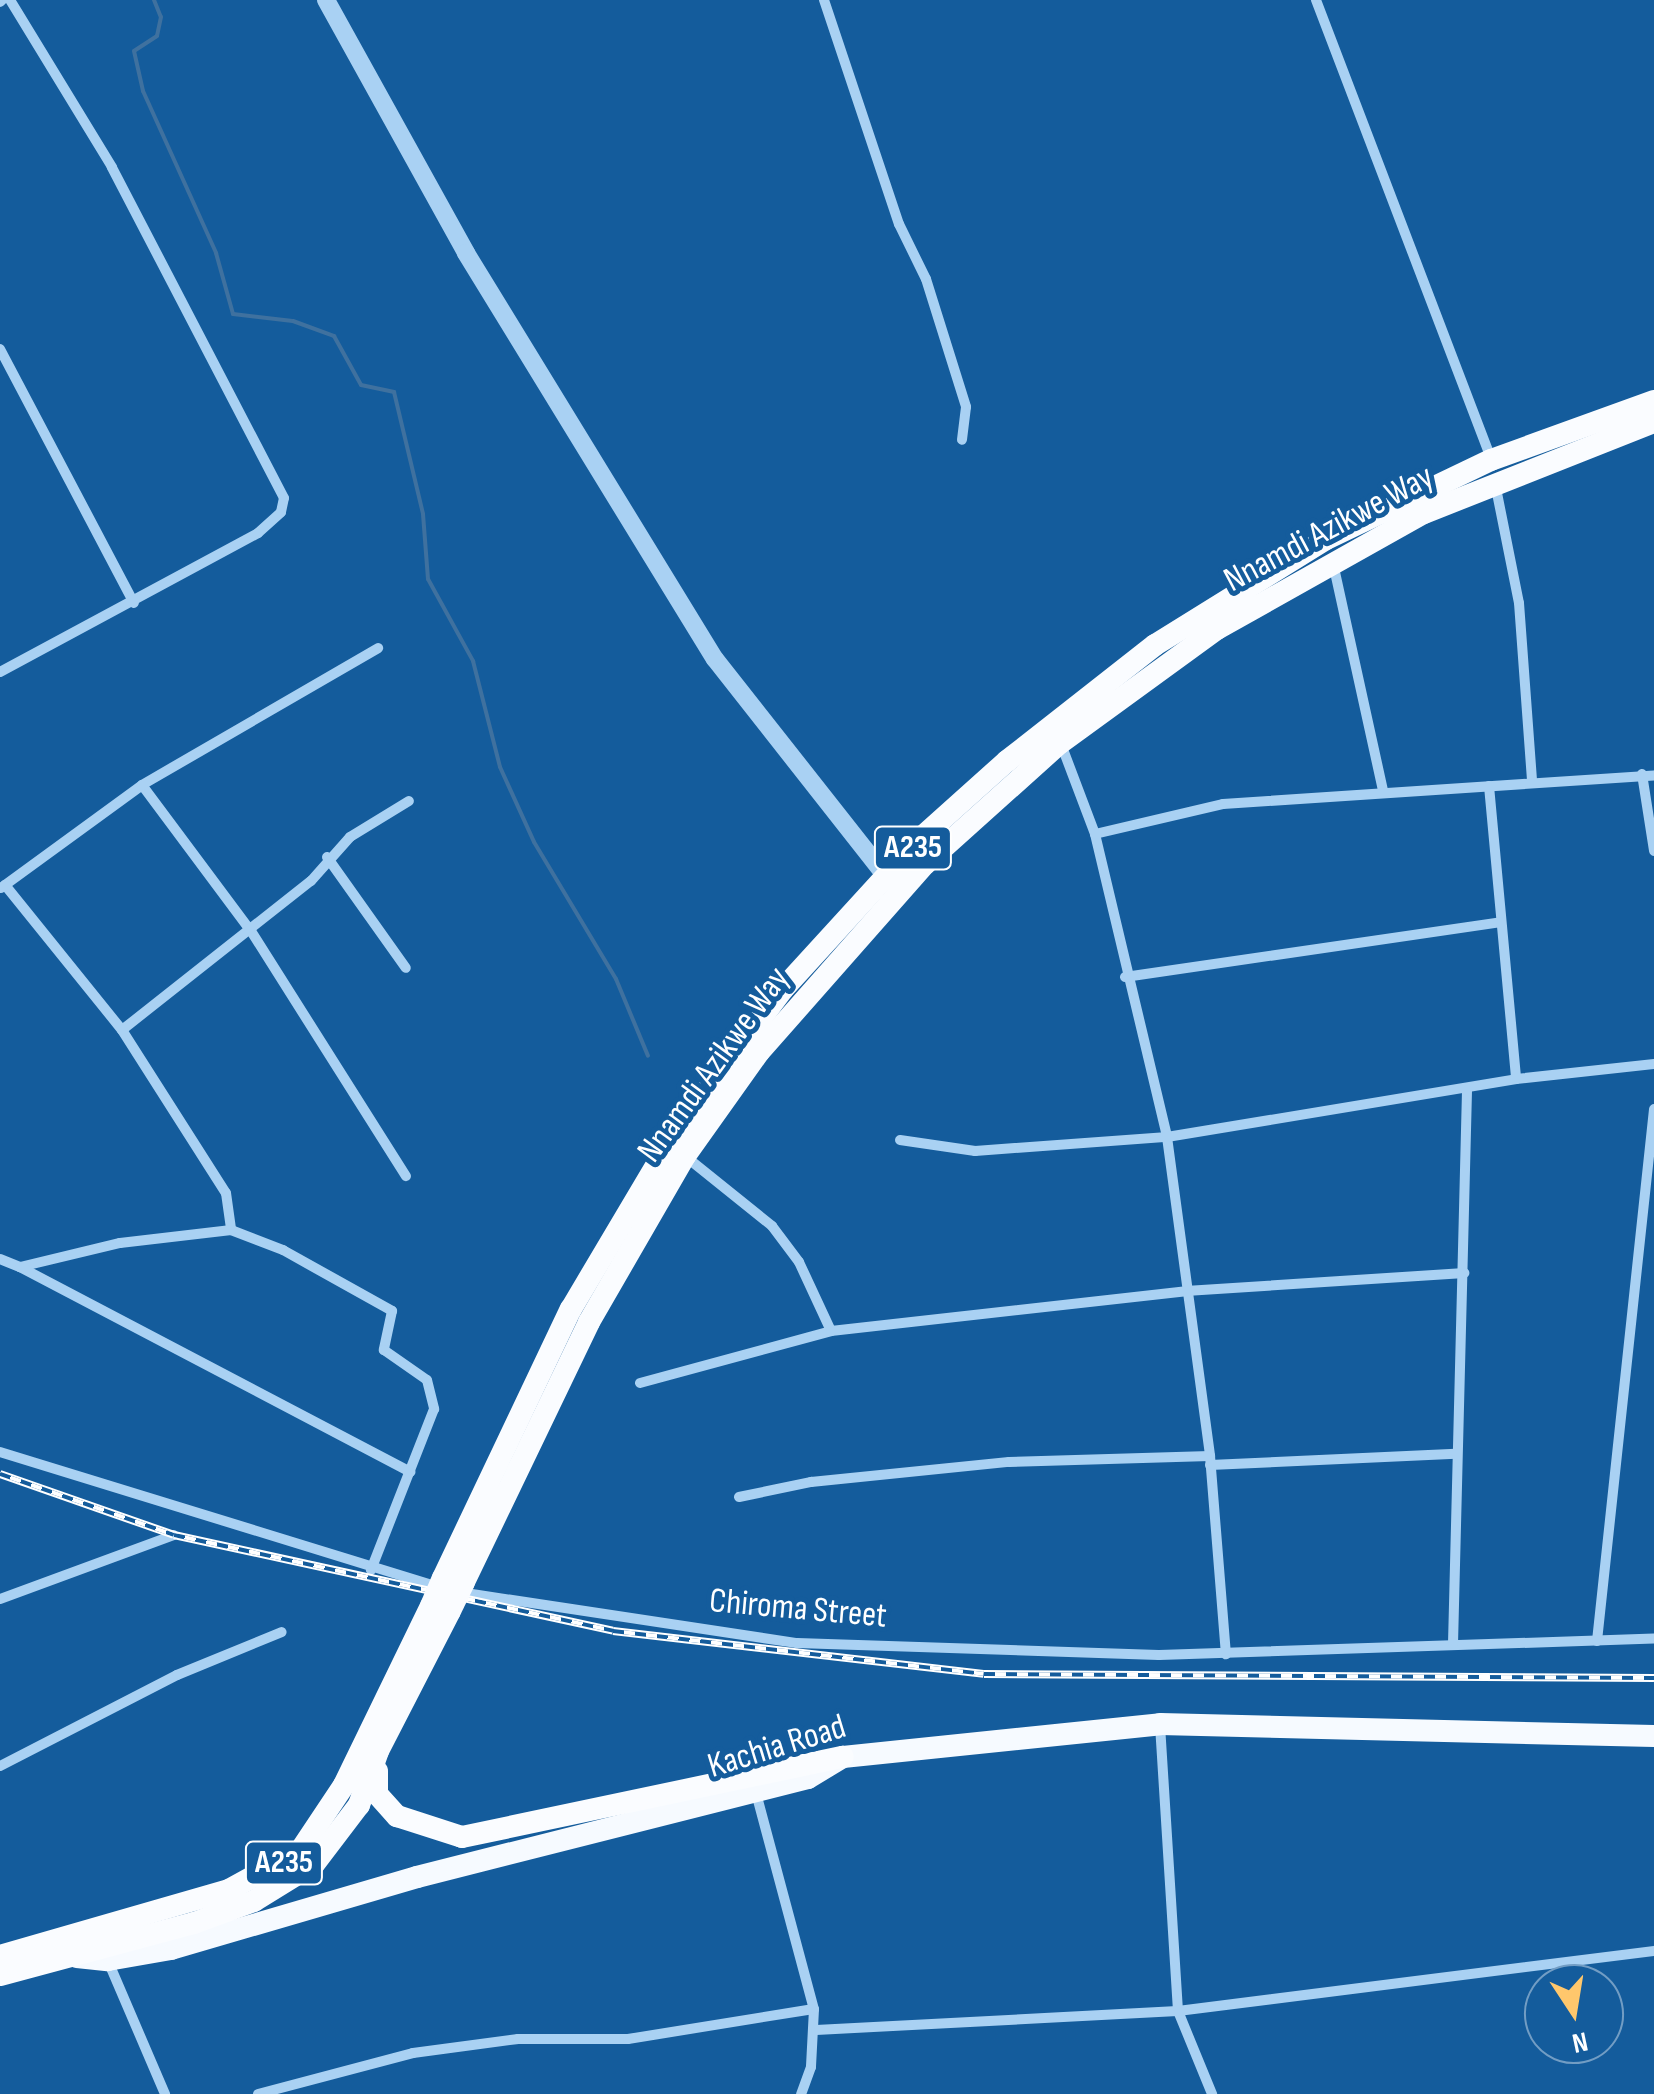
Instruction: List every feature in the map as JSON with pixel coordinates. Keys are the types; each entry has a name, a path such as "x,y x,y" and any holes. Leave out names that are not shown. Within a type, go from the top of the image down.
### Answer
{"highway":[{"name":"Nnamdi Azikwe Way","path":"77,1957 194,1923 290,1883 348,1822 572,1310 629,1207 782,989 886,876 1007,761 1155,645 1326,539 1493,472 1654,401"},
{"name":"Nnamdi Azikwe Way","path":"454,1580 589,1322 685,1156 838,958 925,864 1060,743 1217,629 1493,472 1654,422"},
{"name":"A235","path":"0,1956 228,1890 300,1852 337,1799 441,1608"},
{"path":"378,1751 375,1786 384,1805 414,1826 462,1837 843,1758"},
{"name":"Kachia Road","path":"0,1975 77,1957"}],"main road":[{"name":"Kachia Road","path":"77,1957 108,1960 756,1792 808,1778 843,1758 1160,1724 1654,1736"}],"street":[{"path":"0,672 134,603 272,523 284,498 112,167 10,0"},
{"path":"326,0 466,253 715,659 886,876"},
{"path":"824,0 899,224 926,279 966,407 962,440"},
{"path":"1316,0 1493,472 1519,604 1532,780"},
{"path":"0,350 134,603"},
{"path":"1333,563 1383,791"},
{"path":"231,1230 226,1192 122,1030 3,887 142,786 378,648"},
{"path":"1060,743 1095,834 1125,977 1168,1137 1210,1461 1226,1654"},
{"path":"1095,834 1223,804 1648,774 1654,851"},
{"path":"142,786 251,931 406,1176"},
{"path":"1489,786 1516,1079"},
{"path":"122,1030 311,881 327,857 409,801"},
{"path":"327,857 406,968"},
{"path":"1125,977 1501,922"},
{"path":"900,1140 975,1151 1168,1137 1516,1079 1654,1064"},
{"path":"1453,1644 1468,1090"},
{"path":"1597,1640 1654,1110"},
{"path":"685,1156 772,1226 800,1262 831,1332"},
{"path":"20,1268 120,1243 231,1230 298,1257 392,1311 384,1350 427,1380 433,1395 410,1472 370,1570"},
{"path":"0,1259 410,1472"},
{"path":"640,1384 831,1332 1186,1291 1464,1273"},
{"name":"Chiroma Street","path":"0,1452 370,1570 490,1600 797,1643 1226,1654 1654,1639"},
{"path":"739,1497 811,1482 1010,1462 1456,1454"},
{"path":"0,1599 174,1535"},
{"path":"0,1766 178,1675 282,1632"},
{"path":"1160,1724 1178,2010 1212,2094"},
{"path":"756,1792 814,2009 816,2030 801,2094"},
{"path":"816,2030 1178,2010 1654,1950"},
{"path":"108,1960 166,2094"},
{"path":"258,2094 413,2053 518,2039 628,2040 814,2009"}],"waterway":[{"path":"154,0 161,17 157,36 134,51 143,91 216,253 233,314 293,321 334,336 361,385 394,392 423,514 428,579 473,661 500,767 534,842 616,979 648,1056"}],"railway":[{"path":"0,1474 174,1535 613,1631 984,1674 1654,1678"}]}
